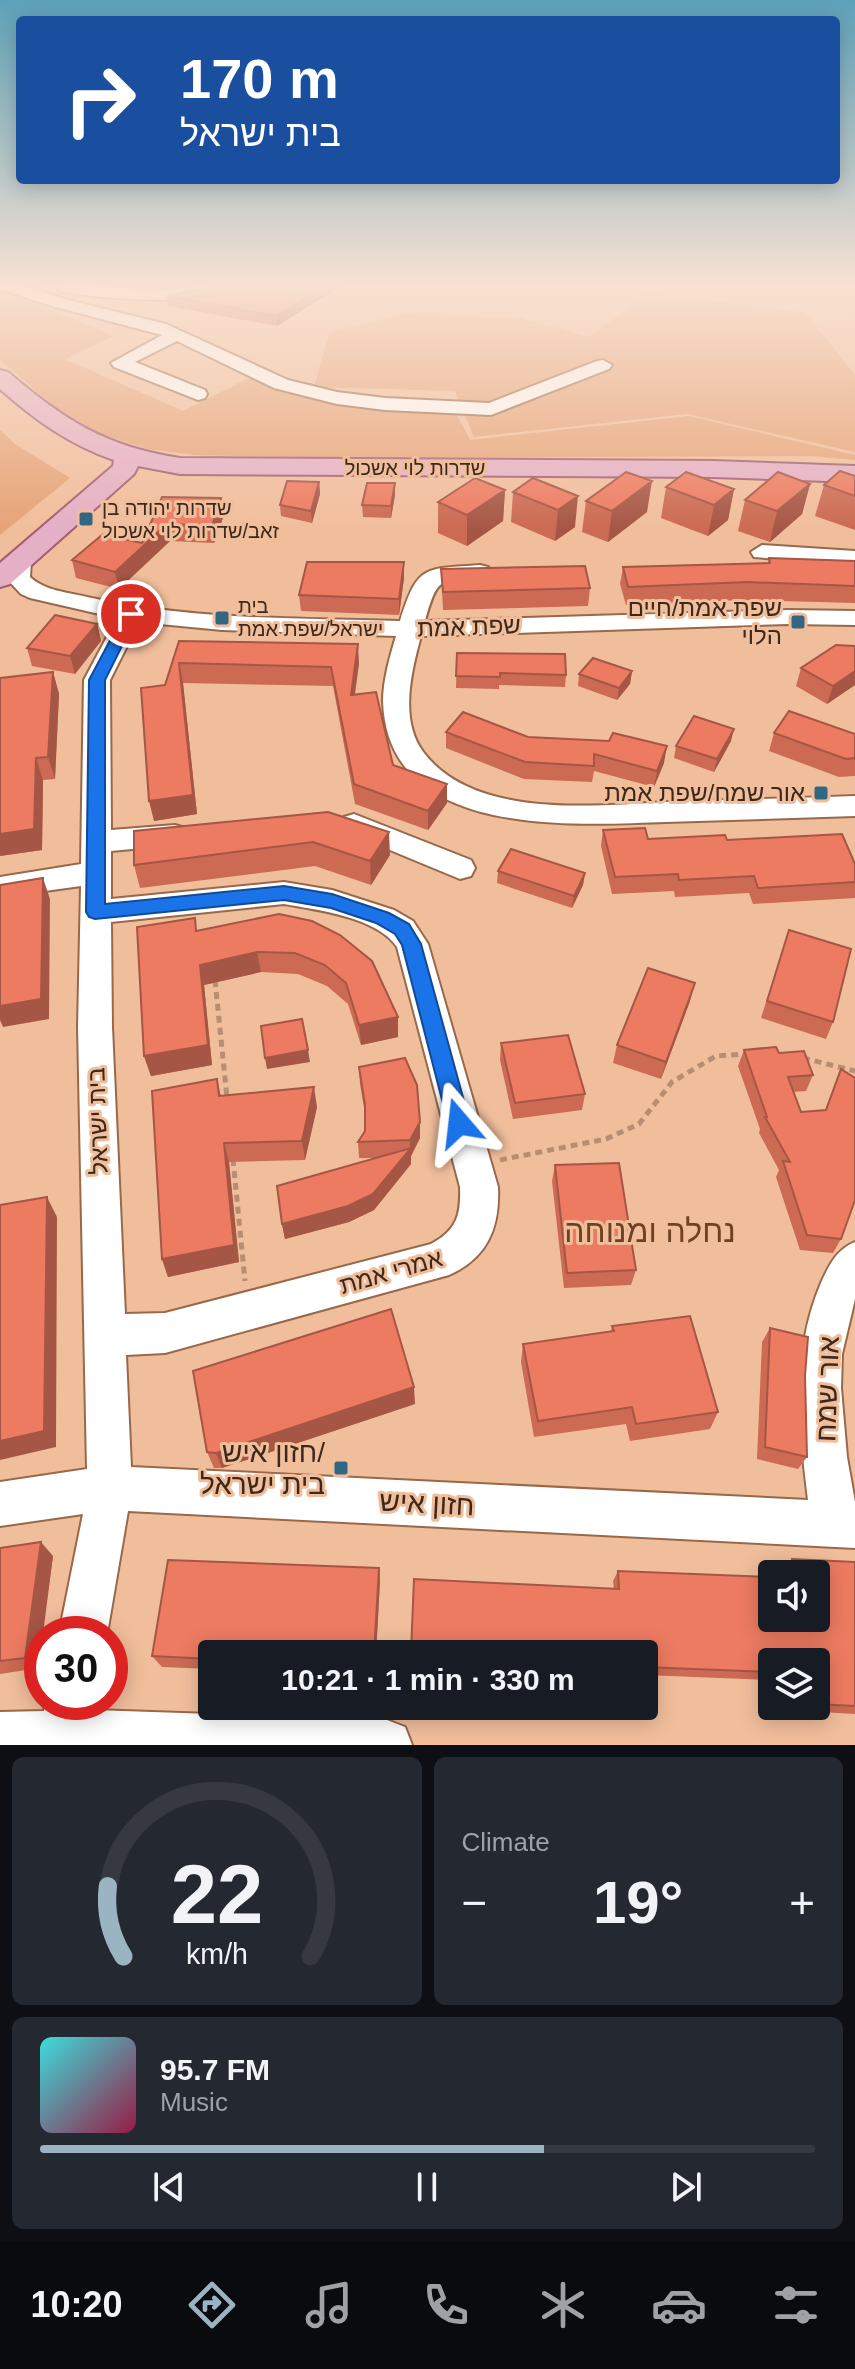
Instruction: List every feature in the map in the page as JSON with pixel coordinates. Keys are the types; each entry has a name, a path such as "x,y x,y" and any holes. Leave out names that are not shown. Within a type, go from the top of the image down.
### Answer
{"main road":[{"name":"שדרות לוי אשכול","path":"0,377 57,426 119,464 209,468 713,469 855,474"},
{"name":"שדרות לוי אשכול","path":"30,433 119,464 172,476 251,480 714,477 855,483"},
{"path":"7,564 119,464"}],"street":[{"path":"126,365 198,394"},
{"path":"242,365 281,384 337,398 385,404 491,409 602,365"},
{"path":"762,552 855,558"},
{"path":"7,564 29,589 38,593"},
{"path":"498,571 436,575 423,586 396,700 407,749 421,770 438,784 466,797 523,812 562,815 855,806"},
{"name":"שפת אמת","path":"0,595 38,593 131,614 222,623 411,629 788,617 855,618"},
{"name":"בית ישראל","path":"86,1616 110,1488 95,1027 97,680 131,614"},
{"path":"330,822 346,821 460,868"},
{"path":"0,890 96,858 205,833"},
{"name":"אמרי אמת","path":"95,912 284,893 332,901 383,918 402,929 412,944 473,1165 481,1211 468,1241 454,1254 435,1262 165,1333 105,1335"},
{"name":"אור שמח","path":"844,1524 820,1416 823,1345 841,1280 855,1261"},
{"name":"חזון איש","path":"0,1504 110,1488 844,1524"},
{"path":"0,1737 60,1720"},
{"path":"87,1720 280,1739 387,1745"}],"path":[{"path":"214,965 228,1106"},
{"path":"473,1165 606,1139 639,1124 672,1082 716,1056 761,1053"},
{"path":"797,1057 855,1071"},
{"path":"232,1154 248,1311"}],"shaded area":[{"path":"6,365 80,365 183,411 249,378 300,395 351,406 457,415 470,440 689,416 855,455 855,460 811,456 324,458 195,455 148,449 92,431 63,414"},
{"path":"320,365 847,365 855,375 855,452 687,414 474,437 455,391 314,387"},
{"path":"0,430 15,444 70,478 0,535"}],"building":[{"path":"840,471 855,476 855,496 824,485"},
{"path":"626,472 652,481 612,511 586,501"},
{"path":"686,472 734,489 714,505 666,487"},
{"path":"778,472 810,484 777,511 745,500"},
{"path":"475,478 505,490 467,515 438,502"},
{"path":"533,478 578,496 558,510 513,492"},
{"path":"287,481 319,482 311,511 280,505"},
{"path":"367,483 395,483 391,506 362,505"},
{"path":"162,497 221,498 212,526 167,524 115,572 72,560 103,534 142,543"},
{"path":"769,558 855,561 855,586 747,582 628,587 623,567 770,563"},
{"path":"307,562 404,562 399,599 299,595"},
{"path":"585,566 590,588 443,592 441,569"},
{"path":"55,615 97,624 70,656 27,648"},
{"path":"179,641 358,644 351,695 376,692 393,765 447,784 428,811 354,784 331,667 179,663 193,795 149,801 141,688 165,685"},
{"path":"836,645 855,646 855,671 833,686 801,668"},
{"path":"457,653 565,654 566,675 500,673 500,677 456,676"},
{"path":"593,658 632,671 619,688 579,674"},
{"path":"53,672 48,757 36,758 34,829 0,834 0,678"},
{"path":"789,711 855,734 855,758 846,759 774,733"},
{"path":"463,712 528,737 609,741 613,733 667,746 657,771 594,754 594,766 525,762 446,732"},
{"path":"694,716 734,729 717,759 676,746"},
{"path":"328,812 389,832 370,861 313,842 134,865 134,831"},
{"path":"645,828 648,839 725,835 727,840 842,834 855,864 855,882 758,888 754,876 679,880 678,874 615,877 603,830"},
{"path":"511,849 585,873 574,896 498,871"},
{"path":"43,878 41,999 0,1006 0,885"},
{"path":"279,914 312,921 340,935 372,961 398,1017 359,1025 346,983 325,965 295,953 257,952 200,965 208,1045 144,1056 137,927 195,918 196,931"},
{"path":"789,930 851,949 833,1022 767,1001"},
{"path":"648,968 695,983 666,1062 617,1045"},
{"path":"302,1019 308,1050 265,1058 261,1026"},
{"path":"568,1035 585,1094 515,1103 501,1043"},
{"path":"776,1047 779,1053 804,1051 813,1075 788,1077 801,1112 826,1110 841,1069 855,1078 855,1200 841,1239 807,1235 783,1161 790,1162 765,1117 744,1050"},
{"path":"405,1058 417,1085 420,1122 410,1140 358,1142 365,1131 365,1105 359,1067"},
{"path":"217,1079 219,1096 314,1087 302,1141 224,1143 234,1245 162,1259 152,1091"},
{"path":"411,1148 373,1194 348,1206 282,1224 277,1186"},
{"path":"619,1163 636,1270 567,1273 555,1165"},
{"path":"47,1197 44,1431 0,1441 0,1205"},
{"path":"391,1309 414,1387 216,1453 207,1452 193,1371"},
{"path":"690,1316 718,1412 636,1424 632,1407 538,1421 523,1344 614,1331 612,1326"},
{"path":"770,1328 808,1337 805,1376 807,1457 765,1447"},
{"path":"41,1542 31,1616 24,1616 24,1658 0,1661 0,1548"},
{"path":"168,1560 379,1568 375,1640 198,1640 198,1658 152,1656"},
{"path":"830,1561 855,1562 855,1706 830,1705 830,1648 758,1648 758,1671 658,1668 658,1640 411,1640 414,1579 619,1589 618,1571 758,1576 758,1632 830,1632"}],"place":[{"name":"שדרות יהודה בן זאב/שדרות לוי אשכול","path":"86,519"},
{"name":"בית ישראל/שפת אמת","path":"222,618"},
{"name":"שפת אמת/חיים הלוי","path":"798,622"},
{"name":"אור שמח/שפת אמת","path":"821,793"},
{"name":"חזון איש/ בית ישראל","path":"341,1468"}],"district":[{"name":"נחלה ומנוחה","path":"650,1231"}],"route":[{"path":"131,614 97,680 95,912 284,893 332,901 383,918 402,929 412,944 459,1123"}]}
